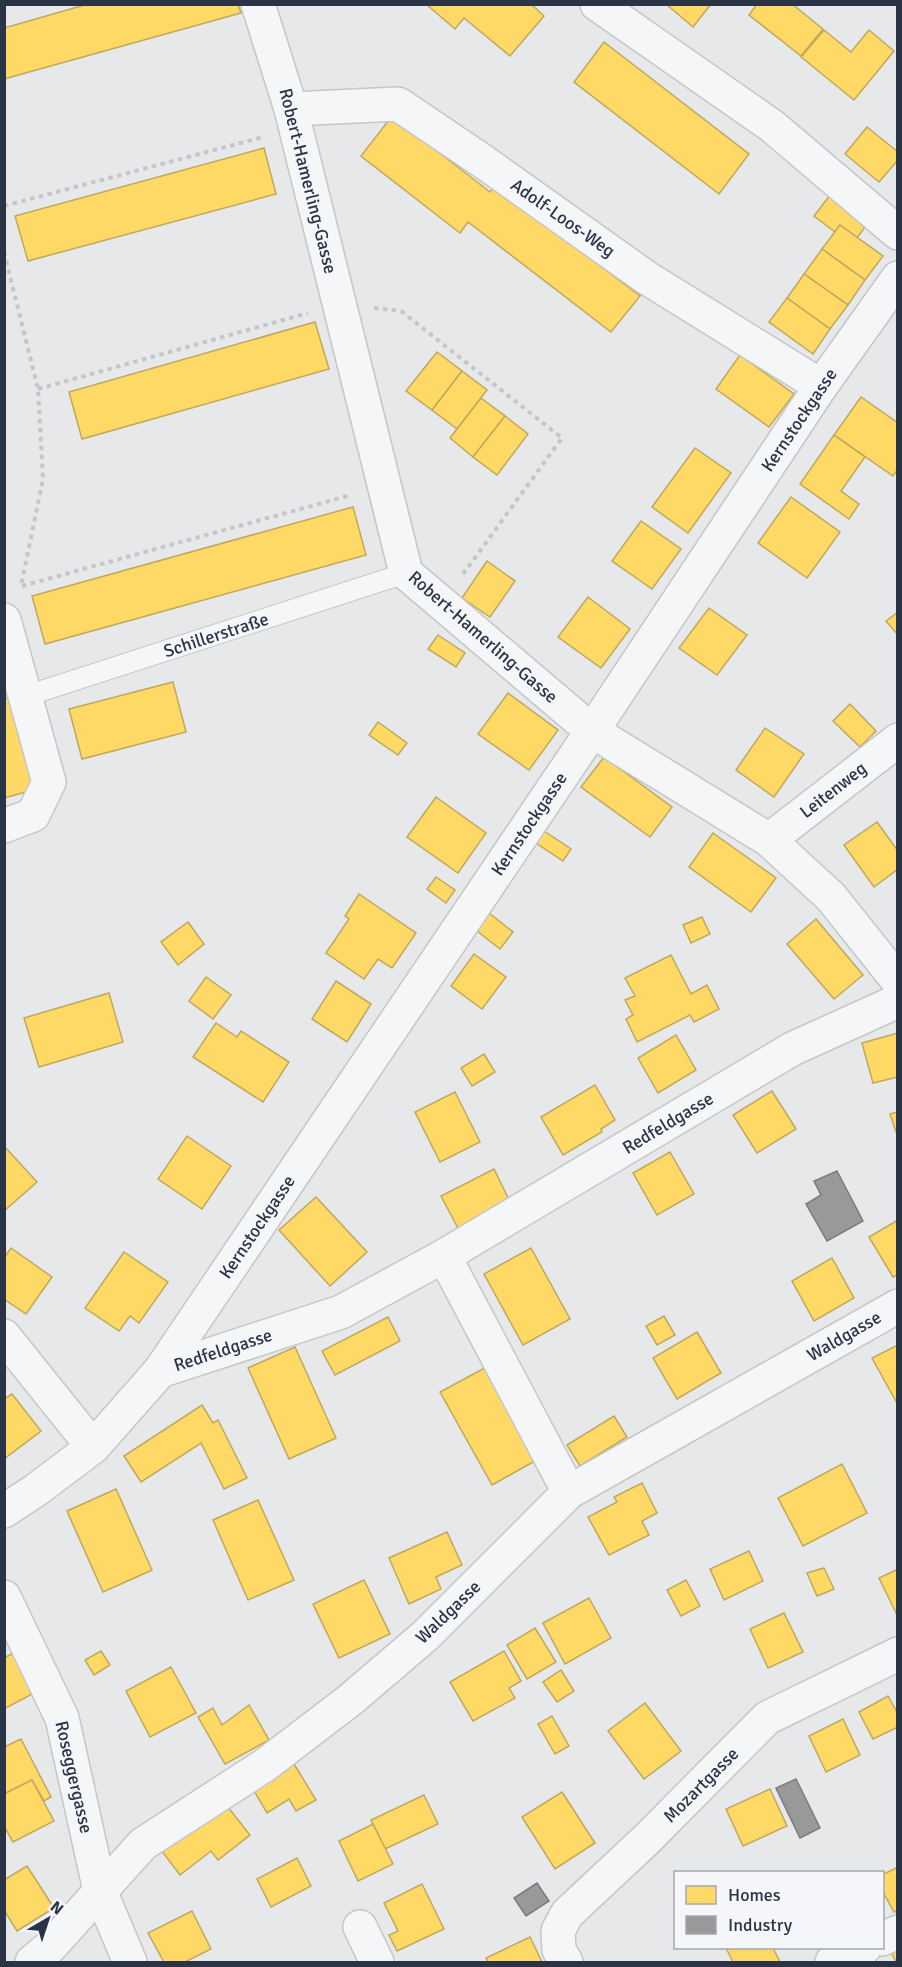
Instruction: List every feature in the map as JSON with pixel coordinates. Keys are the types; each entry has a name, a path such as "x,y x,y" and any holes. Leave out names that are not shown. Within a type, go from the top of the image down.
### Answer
{"street":[{"name":"Robert-Hamerling-Gasse","path":"258,4 293,119 406,573 592,731 769,840 831,897 897,981"},
{"path":"597,4 772,126 897,233"},
{"name":"Adolf-Loos-Weg","path":"293,119 398,104 490,166 647,278 821,386"},
{"name":"Kernstockgasse","path":"160,1371 592,731 821,386 897,278"},
{"path":"4,620 49,782 33,815 4,826"},
{"name":"Leitenweg","path":"769,840 897,740"},
{"name":"Redfeldgasse","path":"4,1511 93,1447 160,1371 341,1312 444,1256 792,1049 897,1001"},
{"path":"444,1256 569,1492"},
{"name":"Waldgasse","path":"32,1962 50,1947 143,1844 265,1765 359,1693 425,1636 569,1492 897,1306"},
{"path":"4,1336 93,1447"},
{"name":"Roseggergasse","path":"4,1597 62,1718 100,1891 130,1962"},
{"name":"Mozartgasse","path":"566,1962 559,1950 558,1931 567,1914 647,1839 767,1718 897,1654"},
{"path":"360,1927 376,1962"},
{"path":"832,1962 860,1949"}],"lane":[{"name":"Schillerstraße","path":"26,696 406,573"}],"path":[{"path":"4,206 293,119"},
{"path":"4,252 38,389 42,479 22,586"},
{"path":"38,389 339,304 401,311 562,438 442,604"},
{"path":"13,589 384,486"}],"building: Homes":[{"path":"88,4 238,4 241,13 4,79 4,28"},
{"path":"426,4 531,4 544,16 510,56 464,18 455,29"},
{"path":"666,4 711,4 693,27"},
{"path":"757,4 792,4 823,29 801,56 749,15"},
{"path":"824,30 851,52 869,30 894,51 854,100 801,57"},
{"path":"604,42 749,154 719,194 574,82"},
{"path":"392,116 490,192 495,185 640,296 611,332 468,222 460,233 361,156"},
{"path":"867,127 898,152 898,160 879,182 845,154"},
{"path":"264,148 276,194 28,261 15,216"},
{"path":"830,195 868,223 857,238 840,225 835,232 814,216"},
{"path":"840,225 883,256 865,280 822,249"},
{"path":"822,249 865,280 848,305 804,274"},
{"path":"804,274 848,305 830,329 787,298"},
{"path":"787,298 830,329 813,354 769,322"},
{"path":"315,322 329,369 82,439 69,392"},
{"path":"437,352 462,371 432,410 406,391"},
{"path":"740,355 794,394 769,427 716,389"},
{"path":"462,371 487,390 457,429 432,410"},
{"path":"861,397 898,423 898,469 893,476 834,435"},
{"path":"481,398 505,416 473,457 450,438"},
{"path":"505,416 528,434 497,475 473,457"},
{"path":"834,435 865,457 841,491 859,504 849,519 800,484"},
{"path":"695,448 731,473 688,533 652,507"},
{"path":"791,497 840,532 807,578 758,543"},
{"path":"353,507 366,555 45,644 32,596"},
{"path":"641,521 681,549 652,589 612,561"},
{"path":"487,561 515,581 490,617 462,598"},
{"path":"588,597 630,629 601,668 558,637"},
{"path":"709,608 747,635 717,675 679,648"},
{"path":"898,612 898,635 886,621"},
{"path":"438,635 465,653 456,667 428,649"},
{"path":"173,682 186,732 82,759 69,709"},
{"path":"508,693 558,730 529,770 478,734"},
{"path":"9,698 37,789 4,798 4,699"},
{"path":"850,704 876,731 860,747 833,721"},
{"path":"378,722 407,743 398,755 369,735"},
{"path":"765,728 804,754 774,797 736,770"},
{"path":"604,757 672,807 650,837 581,787"},
{"path":"436,797 486,833 458,873 407,837"},
{"path":"877,822 898,851 898,869 874,887 844,845"},
{"path":"544,831 571,849 563,861 536,843"},
{"path":"713,833 776,878 751,912 689,867"},
{"path":"436,877 455,890 446,903 427,889"},
{"path":"359,894 416,933 392,968 378,959 364,979 326,953 349,919 345,916"},
{"path":"489,913 513,932 500,949 476,930"},
{"path":"702,917 710,934 691,943 683,925"},
{"path":"816,919 863,975 834,999 787,944"},
{"path":"188,922 204,944 178,965 161,942"},
{"path":"474,954 506,977 482,1009 451,986"},
{"path":"671,955 691,994 707,985 719,1009 694,1022 690,1015 637,1042 626,1019 633,1015 625,1000 635,996 625,978"},
{"path":"206,977 231,995 213,1019 189,1001"},
{"path":"336,981 371,1004 347,1042 312,1019"},
{"path":"109,993 123,1042 39,1067 24,1018"},
{"path":"216,1023 237,1037 241,1031 289,1062 263,1102 193,1057"},
{"path":"898,1033 898,1077 873,1083 862,1043"},
{"path":"676,1035 696,1070 658,1093 638,1058"},
{"path":"484,1054 495,1072 472,1086 461,1068"},
{"path":"595,1085 615,1120 601,1129 602,1132 563,1155 541,1117"},
{"path":"772,1091 796,1129 757,1153 733,1115"},
{"path":"455,1092 480,1142 440,1162 415,1112"},
{"path":"898,1112 898,1132 896,1132 890,1114"},
{"path":"187,1136 231,1166 202,1209 158,1179"},
{"path":"4,1146 37,1182 4,1211"},
{"path":"670,1152 694,1194 657,1215 633,1173"},
{"path":"494,1169 512,1206 460,1232 441,1196"},
{"path":"316,1197 367,1252 330,1286 279,1230"},
{"path":"898,1220 898,1275 893,1277 869,1237"},
{"path":"11,1248 52,1277 26,1314 4,1299 4,1258"},
{"path":"531,1248 570,1319 523,1345 484,1274"},
{"path":"124,1252 168,1282 139,1323 130,1316 119,1331 85,1308"},
{"path":"832,1258 854,1298 814,1321 792,1281"},
{"path":"664,1316 675,1335 657,1345 646,1326"},
{"path":"388,1317 400,1341 335,1375 322,1351"},
{"path":"697,1332 721,1373 677,1399 653,1358"},
{"path":"898,1345 898,1405 872,1358"},
{"path":"295,1347 336,1438 289,1459 248,1368"},
{"path":"490,1365 542,1457 492,1485 440,1392"},
{"path":"12,1394 41,1431 4,1459 4,1399"},
{"path":"202,1405 213,1423 218,1420 247,1478 224,1489 201,1443 141,1482 124,1456"},
{"path":"614,1416 627,1437 580,1466 567,1445"},
{"path":"842,1464 867,1513 803,1546 778,1498"},
{"path":"642,1483 657,1513 642,1521 649,1535 609,1555 588,1517 617,1502 614,1497"},
{"path":"116,1489 152,1570 103,1592 67,1511"},
{"path":"258,1500 294,1580 248,1600 213,1520"},
{"path":"447,1532 462,1565 436,1577 441,1589 409,1604 389,1558"},
{"path":"749,1551 763,1581 724,1600 710,1569"},
{"path":"824,1568 834,1589 817,1596 807,1573"},
{"path":"898,1569 898,1617 879,1578"},
{"path":"364,1580 390,1634 339,1658 313,1604"},
{"path":"686,1580 700,1606 681,1616 667,1590"},
{"path":"589,1598 611,1638 565,1664 543,1623"},
{"path":"784,1613 803,1652 768,1668 750,1629"},
{"path":"535,1628 556,1662 527,1679 507,1645"},
{"path":"101,1651 110,1665 94,1675 85,1660"},
{"path":"504,1651 521,1681 509,1688 515,1698 473,1721 450,1682"},
{"path":"15,1652 36,1692 4,1709 4,1658"},
{"path":"171,1667 196,1713 150,1737 126,1691"},
{"path":"561,1670 574,1691 557,1702 543,1682"},
{"path":"888,1696 898,1714 898,1727 873,1739 859,1712"},
{"path":"645,1703 681,1751 644,1779 608,1731"},
{"path":"249,1705 269,1740 225,1764 198,1717 213,1708 222,1725"},
{"path":"552,1716 569,1746 555,1754 538,1724"},
{"path":"843,1719 860,1755 826,1772 809,1736"},
{"path":"21,1739 51,1797 44,1801 32,1780 4,1794 4,1747"},
{"path":"294,1764 316,1800 296,1811 289,1799 267,1813 253,1789"},
{"path":"32,1780 54,1821 13,1842 4,1826 4,1794"},
{"path":"770,1789 787,1826 743,1846 726,1809"},
{"path":"562,1792 595,1843 555,1869 522,1817"},
{"path":"424,1795 438,1824 385,1849 371,1820"},
{"path":"224,1802 250,1835 218,1860 211,1851 180,1875 161,1850"},
{"path":"373,1824 393,1864 358,1881 339,1841"},
{"path":"297,1858 311,1886 271,1907 257,1879"},
{"path":"27,1866 54,1908 17,1931 4,1910 4,1880"},
{"path":"898,1867 898,1911 894,1912 884,1894 884,1874"},
{"path":"422,1884 444,1929 397,1951 389,1935 398,1931 384,1903"},
{"path":"192,1911 211,1949 185,1962 164,1962 148,1933"},
{"path":"530,1937 542,1962 488,1962 486,1958"},
{"path":"726,1949 774,1949 780,1962 733,1962"},
{"path":"898,1949 898,1962 896,1962 891,1952"}],"building: Industry":[{"path":"837,1171 863,1221 827,1241 806,1204 821,1195 814,1181"},
{"path":"796,1779 820,1828 800,1838 776,1788"},
{"path":"537,1883 549,1901 526,1916 514,1898"}]}
